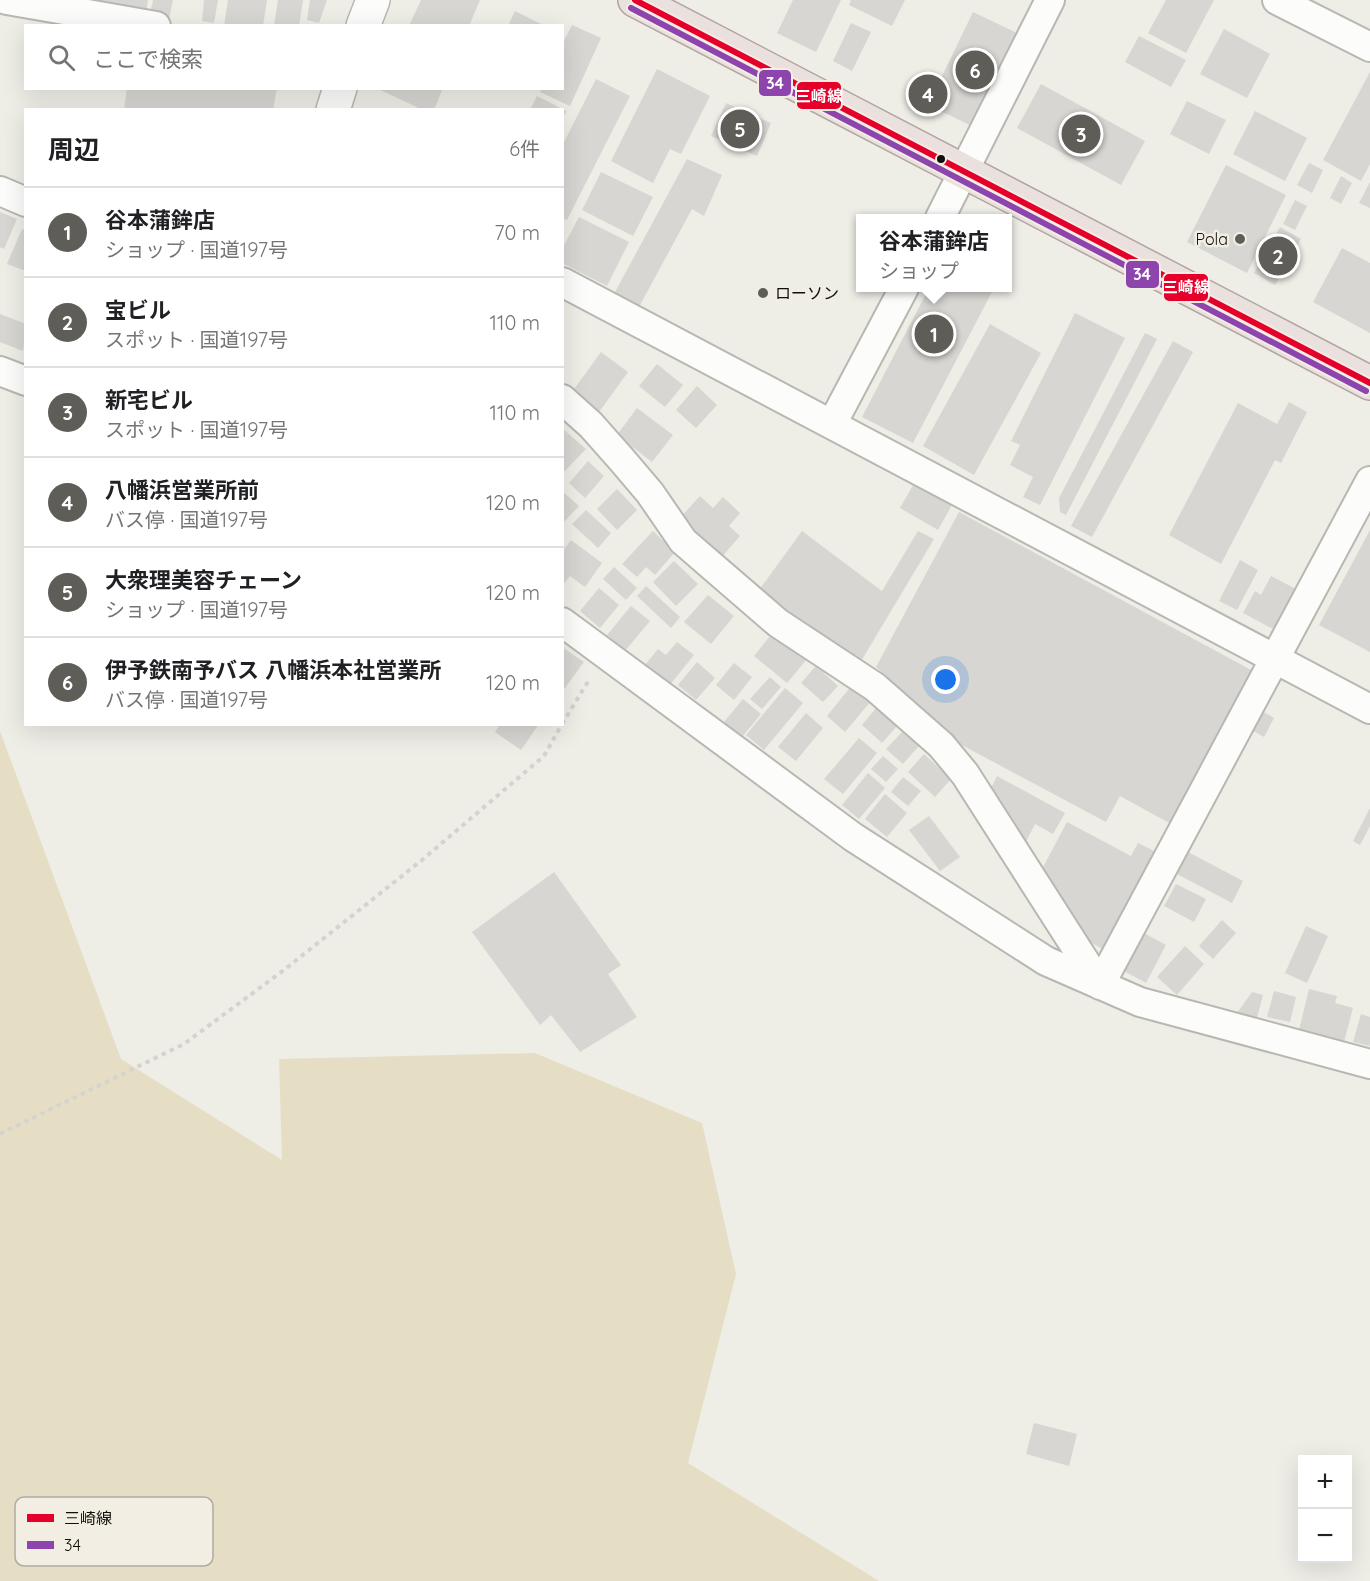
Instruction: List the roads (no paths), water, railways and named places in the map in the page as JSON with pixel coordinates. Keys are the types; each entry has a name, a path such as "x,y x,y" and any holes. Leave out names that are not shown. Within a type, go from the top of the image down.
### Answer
{"highway":[{"path":"635,0 1370,383"}],"street":[{"path":"7,0 145,24"},
{"path":"364,24 373,0"},
{"path":"943,214 1050,0"},
{"path":"1277,0 1370,47"},
{"path":"334,108 339,90"},
{"path":"0,191 24,201"},
{"path":"564,283 1370,708"},
{"path":"832,424 902,292"},
{"path":"0,371 24,380"},
{"path":"564,401 591,425 629,468 650,493 683,541 778,623 875,687 941,745 966,774 1100,985"},
{"path":"1100,985 1277,659 1370,481"},
{"path":"564,624 853,837 1047,961 1140,1002 1370,1064"}],"place":[{"name":"伊予鉄南予バス 八幡浜本社営業所","path":"975,70"},
{"name":"八幡浜営業所前","path":"928,94"},
{"name":"大衆理美容チェーン","path":"740,129"},
{"name":"新宅ビル","path":"1081,134"},
{"name":"Pola","path":"1240,239"},
{"name":"宝ビル","path":"1278,256"},
{"name":"ローソン","path":"763,293"},
{"name":"谷本蒲鉾店","path":"934,334"}]}
